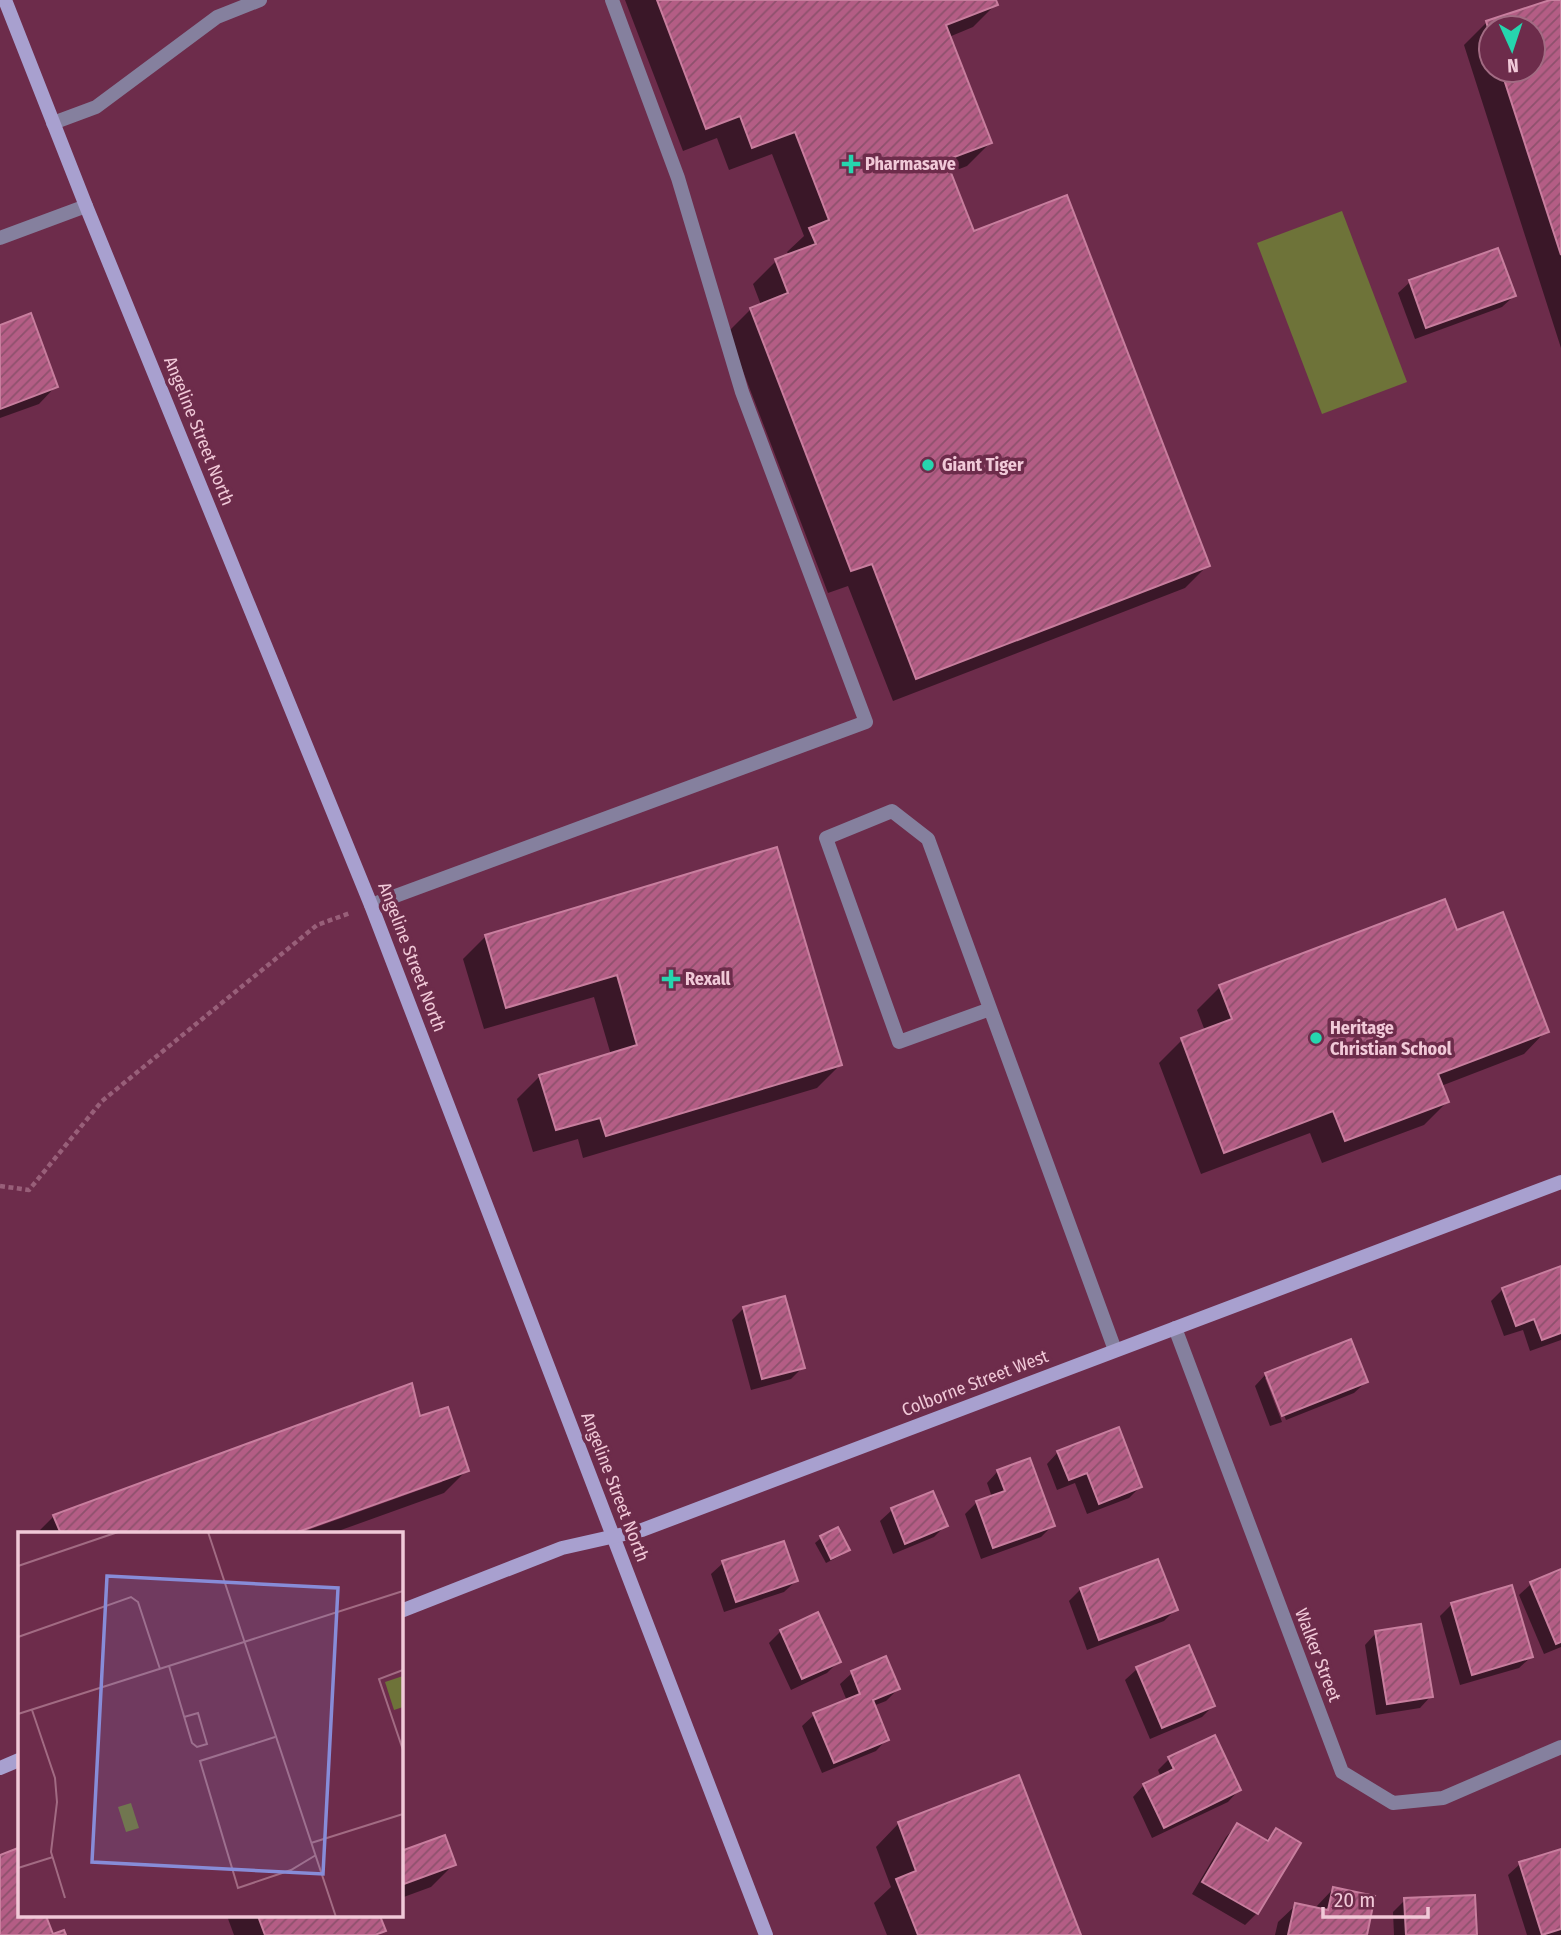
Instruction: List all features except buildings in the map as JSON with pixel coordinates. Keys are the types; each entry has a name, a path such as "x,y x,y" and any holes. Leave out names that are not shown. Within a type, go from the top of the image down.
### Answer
{"main road":[{"name":"Angeline Street North","path":"5,0 86,206 371,905 766,1935"},
{"name":"Colborne Street West","path":"402,1611 562,1548 642,1530 1561,1182"},
{"path":"0,1768 18,1760"}],"street":[{"path":"53,123 96,107 217,17 260,0"},
{"path":"371,905 866,722 742,392 678,178 612,0"},
{"path":"0,238 86,206"},
{"path":"990,1009 899,1042 825,838 892,810 928,839 1115,1350"},
{"name":"Walker Street","path":"1175,1328 1342,1772 1393,1803 1443,1798 1561,1747"}],"path":[{"path":"0,1186 29,1190 102,1101 317,925 371,905"}],"green space":[{"path":"1342,211 1407,382 1322,414 1257,243"}],"place":[{"name":"Pharmasave","path":"851,164"},
{"name":"Giant Tiger","path":"928,465"},
{"name":"Rexall","path":"671,979"},
{"name":"Heritage Christian School","path":"1316,1038"}]}
